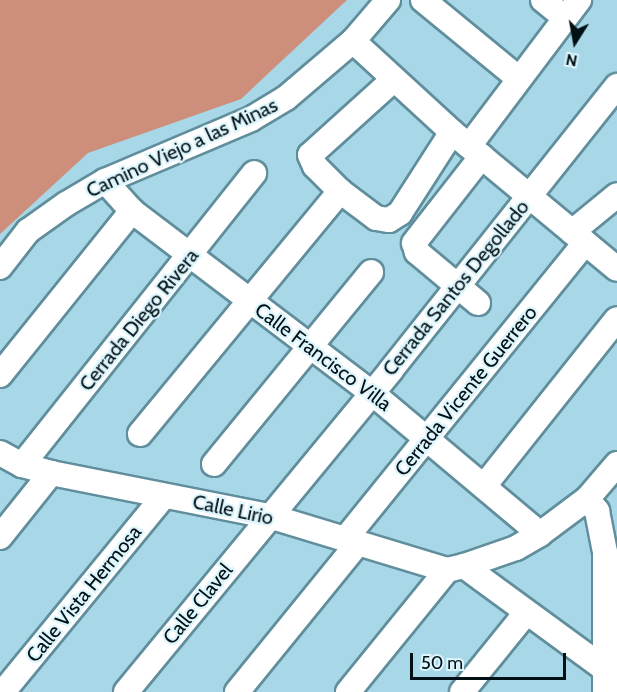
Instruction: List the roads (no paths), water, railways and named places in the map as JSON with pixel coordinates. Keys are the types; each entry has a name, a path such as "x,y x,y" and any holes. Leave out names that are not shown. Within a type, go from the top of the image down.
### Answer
{"street":[{"name":"Camino Viejo a las Minas","path":"0,267 28,231 105,182 251,118 286,98 353,41 388,0"},
{"path":"423,0 518,78"},
{"path":"478,303 456,288 417,252 414,243 468,145 572,9 543,0"},
{"path":"353,41 392,81 617,269"},
{"path":"392,81 310,155 315,166 340,191 376,218 389,220 400,213 468,145"},
{"name":"Cerrada Santos Degollado","path":"269,516 372,393 617,86"},
{"name":"Cerrada Diego Rivera","path":"22,465 192,254 254,173"},
{"name":"Calle Francisco Villa","path":"105,182 132,211 192,254 309,347 372,393 540,534"},
{"path":"140,434 340,191"},
{"name":"Cerrada Vicente Guerrero","path":"237,692 579,238 617,195"},
{"path":"0,375 132,211"},
{"path":"214,464 371,272"},
{"path":"484,486 617,319"},
{"name":"Calle Lirio","path":"0,453 22,465 51,473 269,516 456,568 526,613 605,681"},
{"path":"348,692 456,568 516,548 592,505 617,464"},
{"path":"0,537 51,473"},
{"name":"Calle Vista Hermosa","path":"3,692 164,496"},
{"path":"592,505 617,525"},
{"path":"592,505 605,552 605,681"},
{"name":"Calle Clavel","path":"126,692 269,516"},
{"path":"462,692 526,613"}]}
